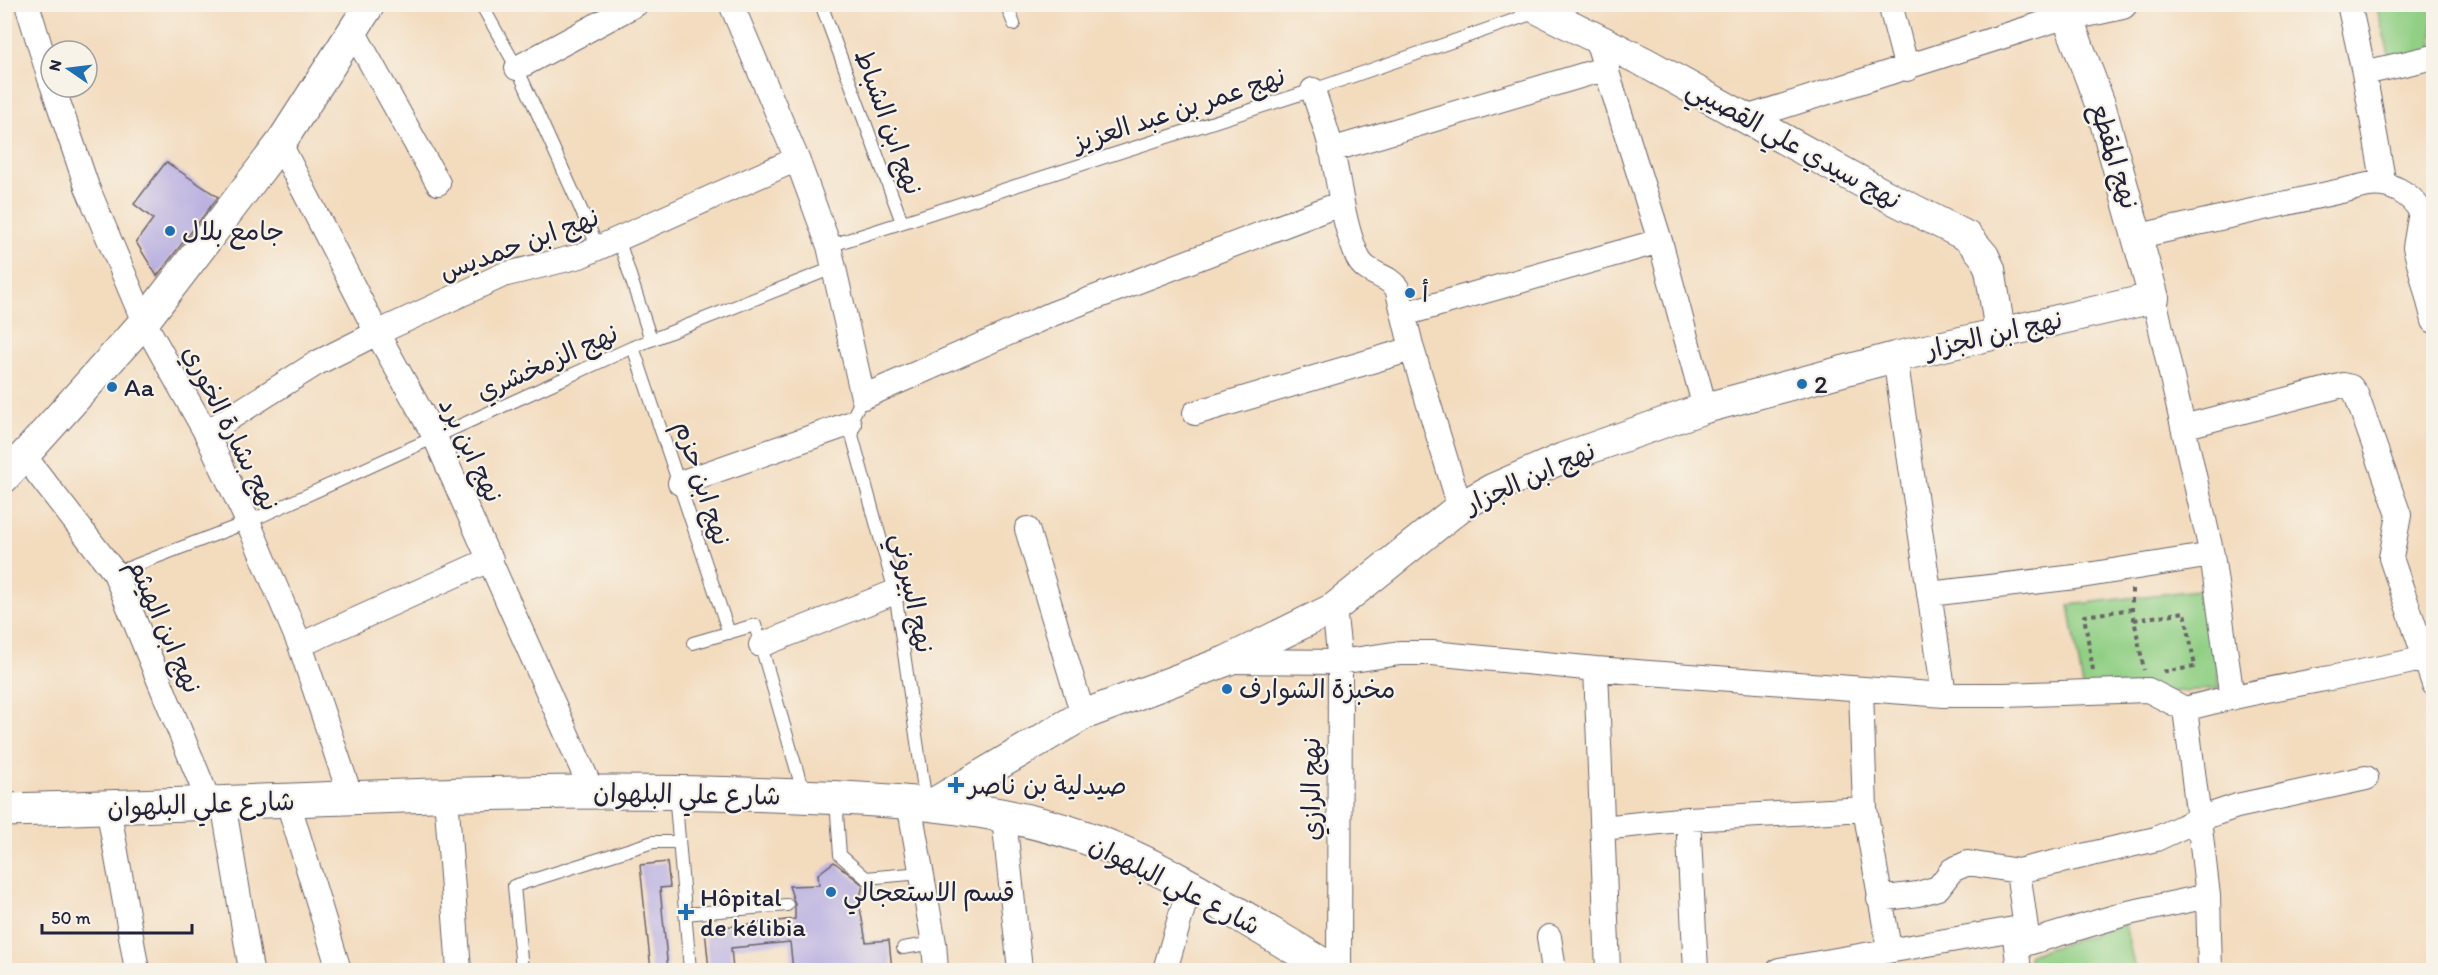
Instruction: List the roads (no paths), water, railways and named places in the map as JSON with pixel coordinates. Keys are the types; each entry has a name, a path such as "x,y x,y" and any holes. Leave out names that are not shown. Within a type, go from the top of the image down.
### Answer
{"main road":[{"name":"شارع علي البلهوان","path":"4,810 592,791 820,797 922,804 1004,818 1084,837 1189,887 1332,970"}],"street":[{"path":"27,4 39,43"},
{"path":"4,478 144,322 280,144 370,4"},
{"path":"518,68 636,4"},
{"path":"731,4 797,159 831,257 863,397 1052,314 1341,203"},
{"path":"1890,4 1907,69"},
{"path":"1746,118 1907,69 2065,10 2122,4"},
{"path":"2349,4 2384,185"},
{"name":"نهج سيدي علي القصيبي","path":"1543,7 1597,40 1644,62 1887,196 1968,237 1984,256 1990,269 2000,332"},
{"name":"نهج المقطع","path":"2065,10 2100,104 2139,236 2154,298"},
{"path":"353,31 438,183"},
{"path":"1597,40 1660,241 1705,408"},
{"path":"2364,73 2433,57"},
{"path":"1331,150 1606,68"},
{"path":"1313,90 1331,150 1341,203 1359,260 1368,269 1393,283 1460,507"},
{"name":"نهج بشارة الخوري","path":"57,99 87,187 144,322 206,433 248,522 300,645 351,798"},
{"name":"نهج ابن برد","path":"280,144 376,333 435,437 592,791"},
{"name":"نهج ابن حمديس","path":"206,433 317,363 376,333 503,275 560,262 797,159"},
{"path":"2139,236 2368,185 2384,185 2403,192 2413,200 2421,212 2415,247 2433,321"},
{"path":"2415,247 2433,231"},
{"path":"1404,314 1660,241"},
{"path":"2154,298 2212,555 2232,698"},
{"name":"نهج ابن الجزار","path":"922,804 1083,715 1226,661 1334,608 1460,507 1492,489 1563,458 1705,408 1895,357 2154,298"},
{"path":"1195,413 1412,349"},
{"path":"1895,357 1944,694"},
{"path":"2183,427 2287,398 2343,385 2351,387 2356,394 2398,515 2391,558 2433,684"},
{"path":"680,483 849,424"},
{"name":"نهج ابن الهيثم","path":"25,457 115,573 216,802 244,968"},
{"path":"1027,529 1083,715"},
{"path":"1929,594 2075,577 2212,555"},
{"path":"300,645 491,559"},
{"path":"761,645 895,592"},
{"name":"نهج الرازي","path":"1334,608 1340,662 1339,970"},
{"path":"1226,661 1340,662 1394,654 1432,653 1596,669 1861,690 1944,694 2004,695 2145,677 2185,709 2208,896 2210,970"},
{"path":"2185,709 2362,674 2425,658"},
{"path":"1596,669 1608,970"},
{"path":"1861,690 1865,809 1889,949"},
{"path":"1879,899 1918,894 1938,888 1952,870 1968,863 2018,871 2156,839 2199,819 2237,807 2366,778"},
{"path":"446,795 459,970"},
{"path":"288,802 339,970"},
{"path":"922,804 921,873 934,943 936,970"},
{"path":"108,807 137,970"},
{"path":"1602,828 1688,819 1865,809"},
{"path":"1004,818 1020,970"},
{"path":"1688,819 1696,970"},
{"path":"2018,871 2021,936 2019,970"},
{"path":"1165,970 1189,887"},
{"path":"1779,970 1889,949 2021,936 2208,896"},
{"path":"1549,937 1554,970"}],"lane":[{"path":"481,4 518,68 608,242 651,340"},
{"name":"نهج ابن الشباط","path":"821,4 902,222"},
{"path":"1006,4 1014,24"},
{"name":"نهج عمر بن عبد العزيز","path":"831,257 902,222 1313,90 1543,7"},
{"name":"نهج الزمخشري","path":"115,573 248,522 831,257"},
{"name":"نهج ابن حزم","path":"633,347 729,633"},
{"path":"849,424 863,397"},
{"name":"نهج البيروني","path":"849,424 895,592 922,804"},
{"path":"693,644 755,625 840,855 866,878 921,873"},
{"path":"675,792 677,842 690,970"},
{"path":"522,970 514,886 653,842 677,842"},
{"path":"685,914 787,905"},
{"path":"903,948 934,943"}],"place":[{"name":"جامع بلال","path":"170,231"},
{"name":"أ","path":"1410,293"},
{"name":"2","path":"1802,384"},
{"name":"Aa","path":"112,387"},
{"name":"مخبزة الشوارف","path":"1227,689"},
{"name":"صيدلية بن ناصر","path":"956,785"},
{"name":"قسم الاستعجالي","path":"831,892"},
{"name":"Hôpital de kélibia","path":"686,912"}]}
